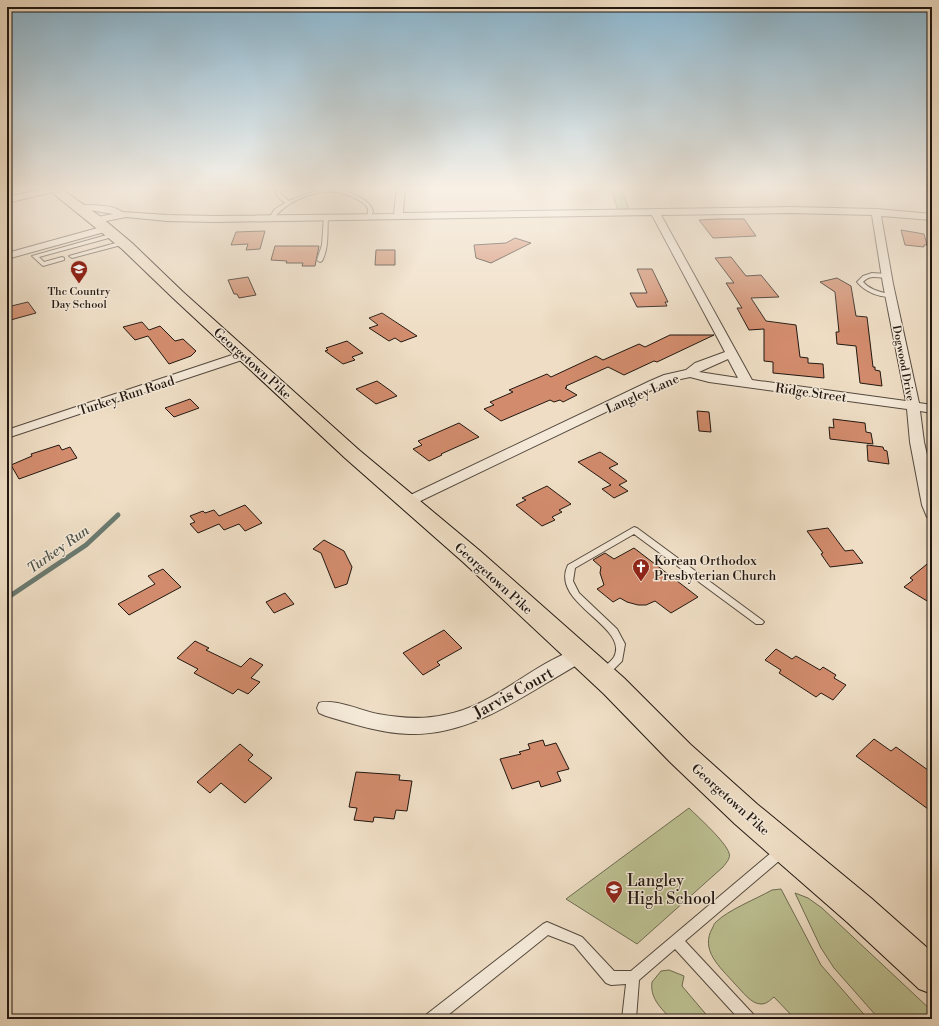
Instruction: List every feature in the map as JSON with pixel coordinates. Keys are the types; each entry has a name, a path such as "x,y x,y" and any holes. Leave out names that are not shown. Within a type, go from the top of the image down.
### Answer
{"main road":[{"name":"Georgetown Pike","path":"113,235 407,502 471,556 602,674 680,753 785,848 859,910 932,976"}],"street":[{"path":"7,256 98,235"},
{"path":"667,235 747,383"},
{"name":"Dogwood Drive","path":"880,235 913,406 915,441 927,489 927,500 932,514"},
{"name":"Langley Lane","path":"407,502 654,384 668,378 690,373 705,363 731,354"},
{"name":"Turkey Run Road","path":"7,434 244,355"},
{"name":"Ridge Street","path":"690,373 709,378 932,409"},
{"name":"Jarvis Court","path":"326,708 368,720 409,726 435,725 458,721 491,707 580,655"}],"lane":[{"path":"52,269 43,264 35,256 101,235"},
{"path":"72,256 105,235"},
{"path":"320,260 324,253 324,235"},
{"path":"43,264 62,259"},
{"path":"887,276 868,275 863,277 860,282 863,287 870,291 891,296"},
{"path":"602,674 615,665 621,652 618,636 583,603 570,585 568,572 571,567 634,530 758,622"},
{"path":"432,1019 547,928 578,941 611,978 633,976 785,848"},
{"path":"676,941 748,1019"},
{"path":"629,1019 633,976"}],"green space":[{"path":"689,808 727,848 729,859 723,867 637,944 566,899"},
{"path":"781,889 821,965 868,1019 795,1019 774,997 763,1004 750,1000 713,958 708,943 709,935 715,923 742,905 772,890"},
{"path":"795,893 808,898 822,908 932,1011 932,1019 879,1019 834,968 821,948"},
{"path":"669,970 684,976 682,986 710,1019 675,1019 672,1016 670,1018 656,1002 652,982 661,971"}],"building":[{"path":"235,235 264,235 260,249 246,250 248,244 231,245"},
{"path":"711,235 756,236 713,238"},
{"path":"902,235 924,235 927,245 924,245 924,247 905,245"},
{"path":"515,238 531,243 491,263 476,258 474,245 506,243"},
{"path":"275,246 319,246 315,266 302,266 303,263 286,263 287,261 271,260"},
{"path":"376,250 395,250 395,265 375,265"},
{"path":"731,257 746,276 761,275 779,297 751,298 766,321 796,325 800,357 808,358 808,363 823,364 824,378 773,373 773,362 764,361 764,329 749,330 737,308 742,308 726,283 734,283 715,258"},
{"path":"637,269 652,269 668,302 665,302 667,306 637,307 630,293 647,293"},
{"path":"248,277 256,295 239,298 237,294 234,294 228,280"},
{"path":"837,278 851,286 856,316 867,317 873,367 875,367 875,370 880,371 882,386 860,383 856,346 837,344 836,332 839,332 835,292 820,282"},
{"path":"28,302 36,313 7,321 7,307"},
{"path":"382,313 417,336 401,342 395,338 389,341 369,328 378,325 369,318"},
{"path":"142,322 149,330 160,326 175,341 183,339 196,351 191,356 169,364 148,336 135,340 123,327"},
{"path":"670,335 714,335 657,362 654,361 624,375 608,367 566,386 567,387 565,388 577,395 563,402 560,400 554,402 550,400 501,421 484,409 494,405 490,402 513,392 509,390 547,374 551,377 596,356 603,360 639,344 645,347"},
{"path":"347,341 363,353 352,357 355,360 343,364 325,351 328,350 326,348"},
{"path":"377,381 397,396 376,404 356,389"},
{"path":"190,399 199,408 174,417 165,408"},
{"path":"697,411 709,412 711,432 699,431"},
{"path":"833,419 865,423 866,432 871,433 873,444 830,439 829,427 834,428"},
{"path":"459,423 479,437 429,461 413,449 422,445 418,441"},
{"path":"59,445 62,450 70,447 77,458 19,479 11,465 32,456 31,454"},
{"path":"867,445 883,447 884,450 887,451 889,464 868,461"},
{"path":"600,452 618,464 609,468 627,481 619,485 628,491 614,498 602,489 611,485 578,462"},
{"path":"547,486 571,504 559,510 562,512 552,517 555,520 542,526 516,505 526,500 522,498"},
{"path":"245,505 262,523 245,531 239,524 224,530 219,524 198,533 190,524 195,522 190,516 203,511 205,513 214,510 219,516"},
{"path":"828,528 845,551 853,550 863,563 830,567 821,554 823,553 807,531"},
{"path":"324,540 344,551 352,567 347,584 335,588 321,553 313,549"},
{"name":"Korean Orthodox Presbyterian Church","path":"634,548 698,597 671,613 655,601 646,605 638,605 620,598 613,602 597,589 604,585 600,573 601,567 593,560 605,553 614,559"},
{"path":"932,560 932,604 904,587 913,580 910,578"},
{"path":"163,569 181,587 129,615 118,604 155,584 148,576"},
{"path":"285,593 294,604 274,613 266,602"},
{"path":"444,630 462,648 437,662 440,665 423,675 403,653"},
{"path":"195,641 209,648 206,650 241,667 250,658 263,665 251,678 260,682 248,694 238,689 233,694 194,673 198,669 177,658"},
{"path":"776,649 792,659 796,656 820,670 823,667 836,675 834,678 846,685 833,700 821,693 816,697 779,673 781,670 765,660"},
{"path":"874,739 891,751 896,747 932,773 932,812 856,756"},
{"path":"543,740 545,746 556,743 569,769 557,772 561,781 541,787 539,781 512,789 500,759 521,754 519,752 530,749 528,744"},
{"path":"240,744 253,755 248,760 272,778 245,803 221,783 210,793 197,782"},
{"path":"356,772 400,775 399,780 412,781 407,811 396,810 394,819 374,817 373,822 354,820 357,808 349,807"}],"waterway":[{"name":"Turkey Run","path":"7,598 86,545 118,515"}],"place":[{"name":"The Country Day School","path":"79,284"},
{"name":"Korean Orthodox Presbyterian Church","path":"641,582"},
{"name":"Langley High School","path":"614,904"}]}
